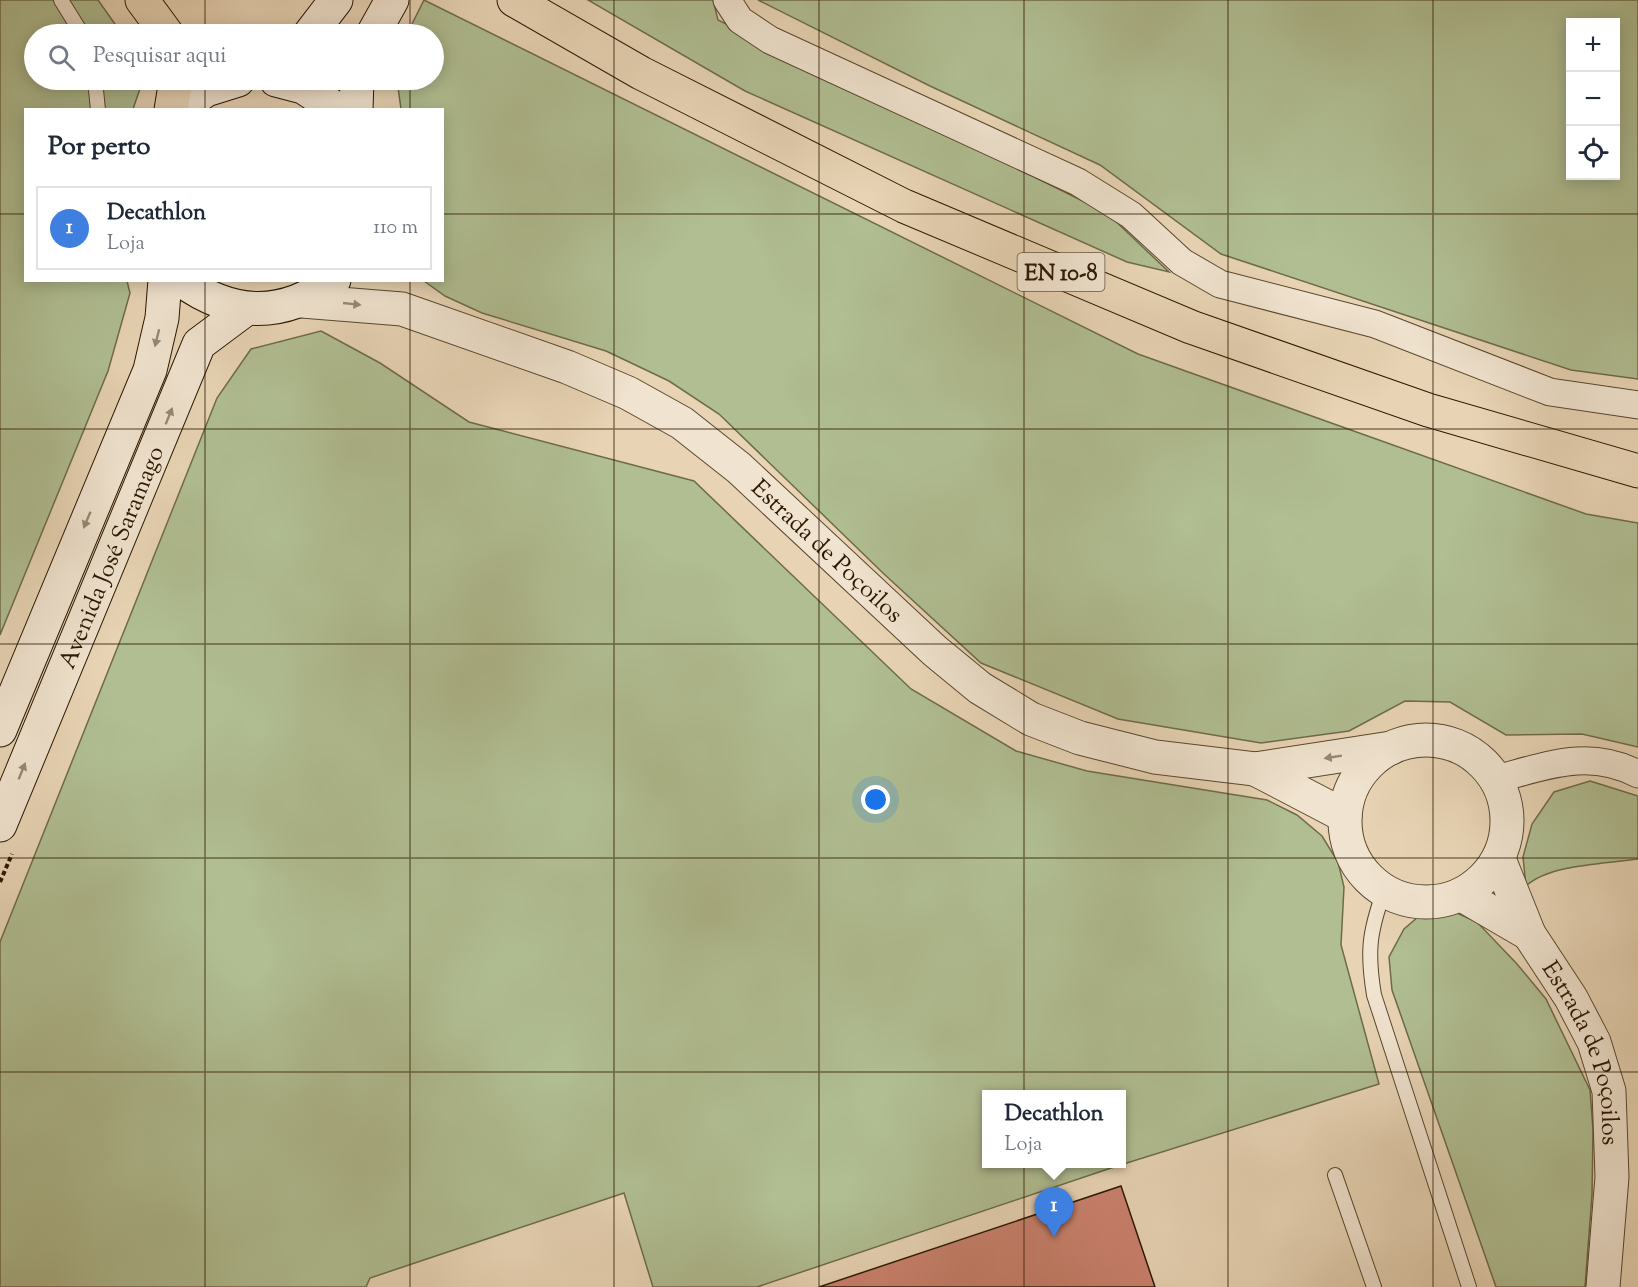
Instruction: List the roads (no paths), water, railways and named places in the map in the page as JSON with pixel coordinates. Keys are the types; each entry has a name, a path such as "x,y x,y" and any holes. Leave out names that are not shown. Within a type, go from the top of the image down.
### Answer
{"highway":[{"path":"142,0 159,24"},
{"name":"EN 10-8","path":"513,0 641,73 904,206 1191,327 1428,410 1638,471"},
{"path":"171,108 174,90"}],"street":[{"path":"318,24 336,0"},
{"path":"379,24 392,0"},
{"path":"727,0 740,20 770,40 1078,182 1131,215 1182,262 1220,284 1375,324 1550,392 1638,405"},
{"path":"181,108 206,90"},
{"path":"308,90 335,108"},
{"path":"356,108 357,90"},
{"name":"Avenida José Saramago","path":"0,730 150,370 162,318 165,282"},
{"name":"Estrada de Poçoilos","path":"184,282 201,294 222,304 246,309 271,308 302,301 395,295 628,393 682,423 739,468 935,651 980,688 1031,719 1080,738 1155,757 1255,769 1430,740 1449,743 1468,751 1496,778 1505,798 1509,819 1506,839 1499,859 1483,880 1462,895 1436,903 1409,901 1384,891 1366,877 1354,859 1346,838 1345,816 1348,800 1359,776 1376,757 1391,748"},
{"name":"Estrada de Poçoilos","path":"302,301 331,282"},
{"name":"Avenida José Saramago","path":"0,825 199,344 246,309"},
{"path":"1496,778 1573,760 1617,763 1638,774"},
{"name":"Estrada de Poçoilos","path":"1255,769 1345,816"},
{"name":"Estrada de Poçoilos","path":"1499,859 1529,934 1571,998 1594,1042 1609,1091 1612,1178 1603,1287"},
{"name":"Estrada de Poçoilos","path":"1462,895 1529,934"}],"lane":[{"path":"61,0 76,24"},
{"path":"96,90 98,108"},
{"path":"1384,891 1372,924 1368,959 1374,995 1469,1287"},
{"path":"1335,1175 1374,1287"}],"place":[{"name":"Decathlon","path":"1054,1237"}]}
